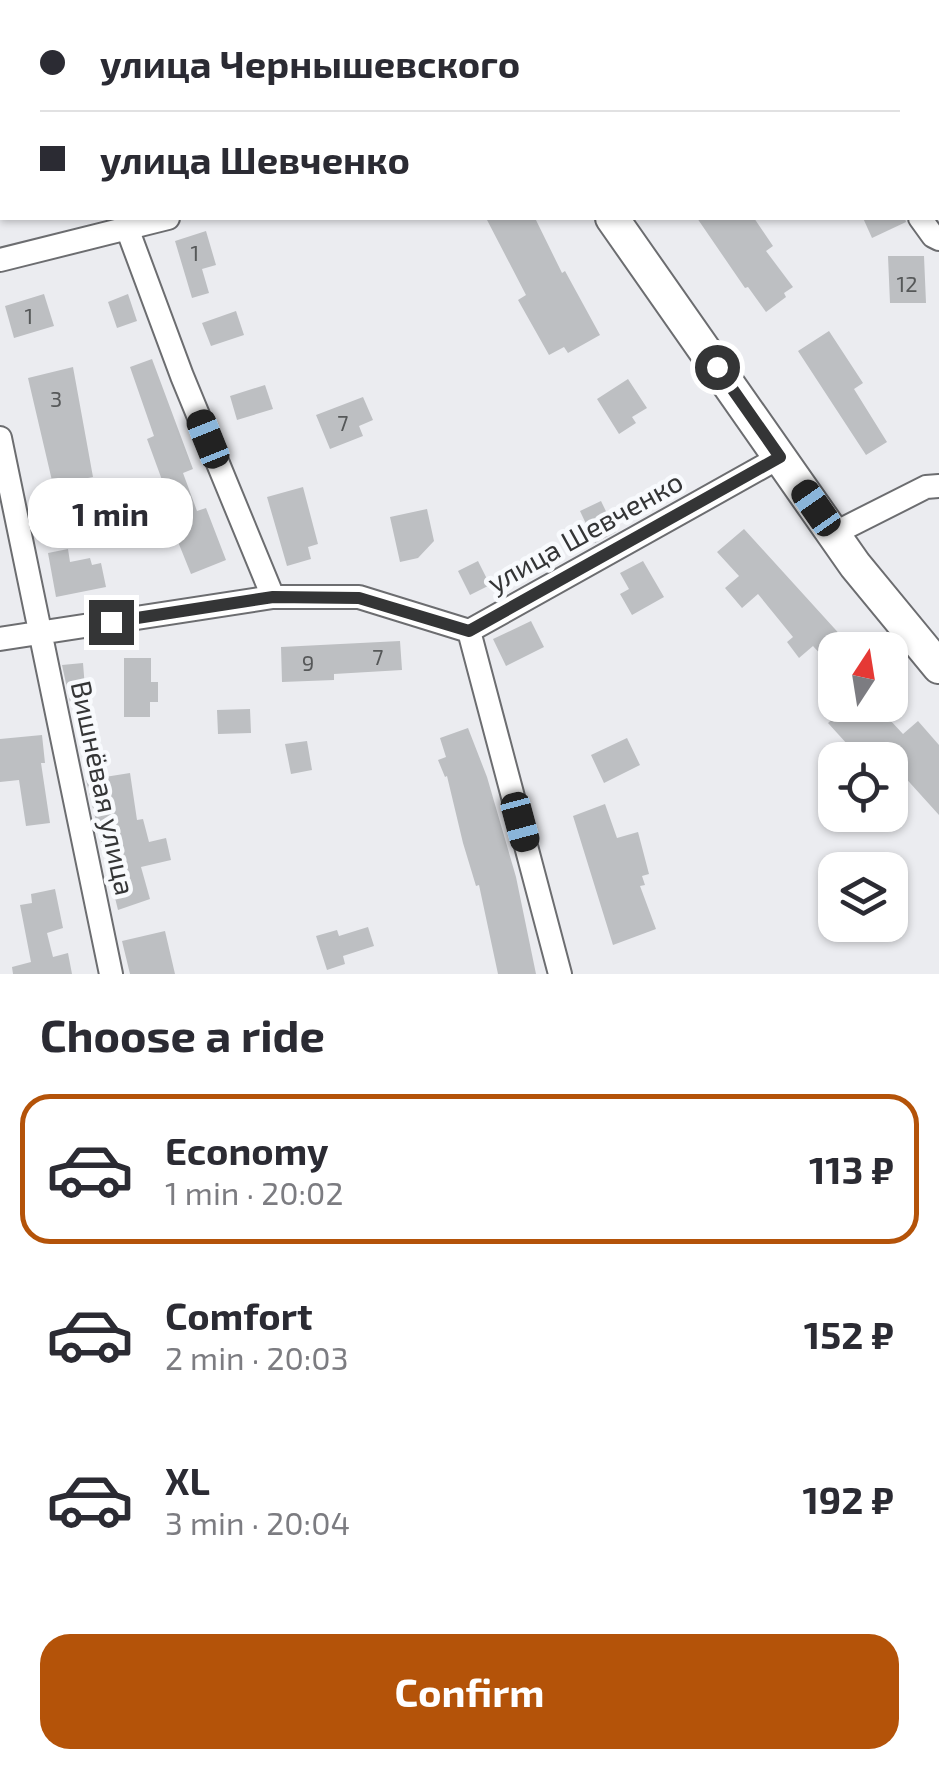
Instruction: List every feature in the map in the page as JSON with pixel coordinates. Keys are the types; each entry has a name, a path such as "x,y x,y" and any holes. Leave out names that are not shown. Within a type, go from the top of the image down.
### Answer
{"street":[{"path":"0,260 160,220"},
{"path":"613,220 834,534 939,667"},
{"path":"921,220 939,239"},
{"path":"126,228 273,597"},
{"name":"Вишнёвая улица","path":"0,438 111,974"},
{"name":"улица Шевченко","path":"469,631 780,457"},
{"path":"834,534 926,487 939,486"},
{"path":"0,639 273,597 359,598 469,631 560,974"}],"building":[{"path":"487,220 536,220 562,273 565,271 600,335 568,353 564,347 549,355 518,300 526,295"},
{"path":"698,220 755,220 773,246 766,251 793,287 766,312"},
{"path":"864,220 906,220 906,222 872,238"},
{"path":"206,231 216,265 202,269 209,293 192,298 175,241"},
{"path":"888,256 924,256 926,303 890,303"},
{"path":"44,294 54,326 14,338 5,306"},
{"path":"128,294 137,321 117,328 108,302"},
{"path":"236,311 244,335 211,346 202,323"},
{"path":"829,331 863,383 854,389 887,442 866,455 798,351"},
{"path":"152,359 193,469 183,473 197,511 206,508 226,560 191,574 166,512 173,510 147,439 154,436 130,367"},
{"path":"73,367 93,477 53,485 28,378"},
{"path":"628,379 647,408 632,417 636,423 619,434 597,399"},
{"path":"265,385 273,409 237,420 230,396"},
{"path":"363,397 373,420 359,426 363,436 330,449 316,415"},
{"path":"303,487 318,544 308,547 311,559 287,566 267,497"},
{"path":"601,501 616,532 595,543 580,511"},
{"path":"427,509 434,541 418,558 400,562 390,517"},
{"path":"744,529 838,632 818,632 818,651 813,646 799,658 787,642 793,637 758,594 742,608 725,588 739,576 717,552"},
{"path":"68,549 70,562 90,558 92,565 101,563 106,587 56,597 48,553"},
{"path":"478,561 490,585 470,595 458,571"},
{"path":"643,561 664,597 632,615 620,594 629,589 620,573"},
{"path":"531,621 544,647 506,666 493,639"},
{"path":"400,641 402,670 334,674 334,680 282,682 281,647"},
{"path":"124,658 151,658 151,682 158,682 158,702 150,702 150,717 124,717"},
{"path":"83,663 86,701 70,702 62,665"},
{"path":"250,709 251,733 218,734 217,710"},
{"path":"918,721 939,745 939,815 908,781 908,742 845,742 828,723 892,722 903,734"},
{"path":"468,728 487,777 516,877 536,974 498,974 479,885 476,886 463,843 447,776 438,760 446,757 440,738"},
{"path":"42,735 45,763 41,763 50,823 26,826 19,780 0,782 0,739"},
{"path":"627,738 640,765 604,783 591,755"},
{"path":"307,741 312,770 291,774 285,744"},
{"path":"130,773 137,820 143,819 149,842 166,838 171,860 141,867 150,899 118,910 86,780"},
{"path":"605,804 617,838 638,832 649,874 642,876 645,885 640,886 656,929 613,945 573,816"},
{"path":"55,889 63,928 47,933 53,957 68,953 72,974 13,974 12,967 31,962 20,905 32,903 31,894"},
{"path":"368,927 374,946 343,956 345,964 327,970 316,936 337,930 339,936"},
{"path":"165,931 175,974 130,974 122,941"}],"route":[{"path":"111,622 273,597 359,598 469,631 780,457 717,367"}]}
